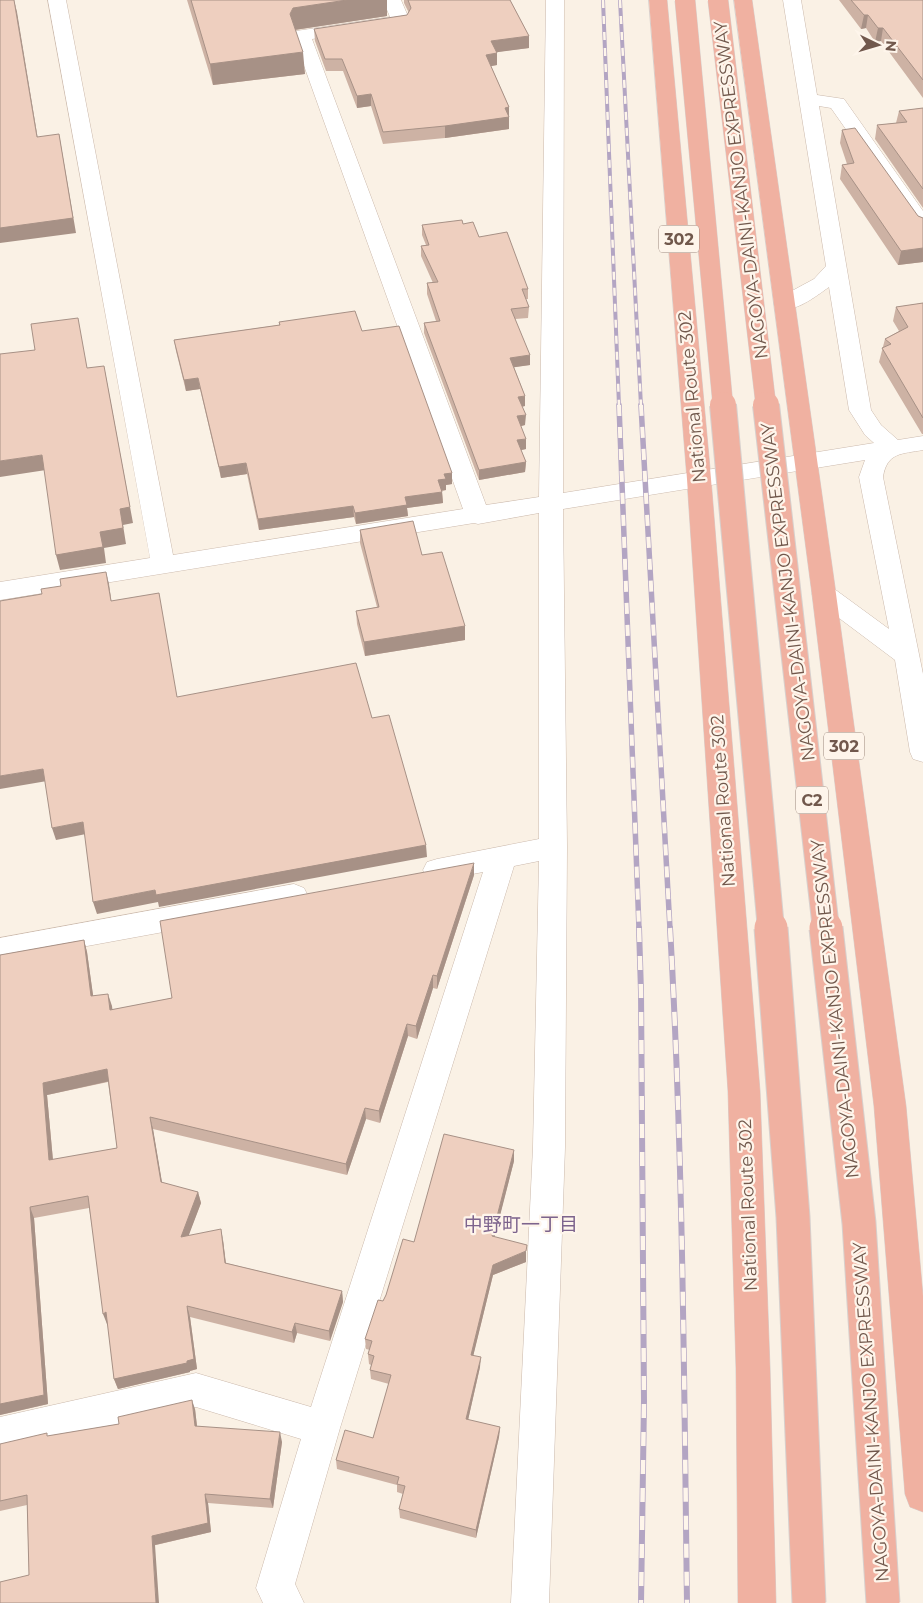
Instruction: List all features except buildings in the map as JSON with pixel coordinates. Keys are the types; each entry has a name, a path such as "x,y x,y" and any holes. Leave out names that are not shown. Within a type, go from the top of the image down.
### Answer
{"highway":[{"name":"National Route 302","path":"658,0 699,479 744,1092 753,1368 757,1603"},
{"name":"NAGOYA-DAINI-KANJO EXPRESSWAY","path":"685,0 768,888 793,1218 809,1603"},
{"name":"NAGOYA-DAINI-KANJO EXPRESSWAY","path":"718,0 782,537 859,1223 883,1603"},
{"name":"302","path":"743,0 824,594 890,1106 923,1494"}],"street":[{"path":"57,0 164,565"},
{"path":"392,0 401,21 302,35 478,516"},
{"path":"530,1603 549,1146 553,847 551,504 556,0"},
{"path":"791,3 809,99 860,410 873,430 892,447"},
{"path":"809,99 837,103 923,225"},
{"path":"785,304 826,279 834,272 837,265"},
{"path":"0,591 478,516 923,443"},
{"path":"892,447 876,457 872,465 871,477 907,656 923,752"},
{"path":"824,594 907,656"},
{"path":"415,874 553,847"},
{"path":"285,1603 275,1588 322,1428 502,858"},
{"path":"0,950 319,892"},
{"path":"0,1435 196,1390 322,1428"}],"railway":[{"path":"603,0 619,406"},
{"path":"620,0 641,406"},
{"path":"619,405 639,929"},
{"path":"641,405 670,929"},
{"path":"639,928 644,1401 641,1603"},
{"path":"670,928 678,1097 687,1603"}],"district":[{"name":"中野町一丁目","path":"521,1224"}]}
